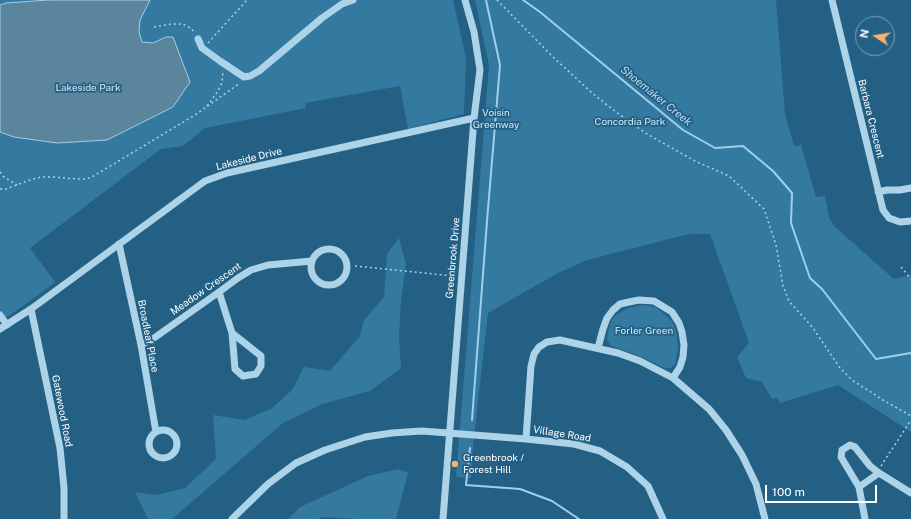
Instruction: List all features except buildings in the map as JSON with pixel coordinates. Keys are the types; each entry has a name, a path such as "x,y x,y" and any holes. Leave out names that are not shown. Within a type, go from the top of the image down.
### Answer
{"street":[{"path":"198,40 202,48 220,61 244,77 250,76 259,71 322,18 342,4 353,0"},
{"name":"Greenbrook Drive","path":"443,519 474,118 480,70 474,32 465,0"},
{"name":"Barbara Crescent","path":"832,0 883,210 889,218 900,222 911,221"},
{"name":"Lakeside Drive","path":"0,329 31,309 205,181 227,173 474,118"},
{"path":"878,192 911,188"},
{"name":"Broadleaf Place","path":"119,244 141,345 156,432"},
{"path":"329,249 335,251 341,254 344,259 346,267 345,273 338,282 332,284 322,284 313,276 311,267 312,261 318,253 323,250 329,249"},
{"name":"Meadow Crescent","path":"141,345 154,338 251,270 268,265 312,261"},
{"path":"219,292 232,333 235,369 243,376 256,374 261,366 261,356 232,333"},
{"path":"598,348 607,318 620,304 639,300 654,302 672,312 679,323 682,332 684,345 683,357 680,367 673,378"},
{"name":"Gatewood Road","path":"31,309 60,448 64,488 64,519"},
{"path":"0,315 7,325"},
{"path":"526,439 531,366 534,354 539,347 547,342 560,340 598,348 640,360 673,378 709,409 726,430 738,449 756,484 765,519"},
{"name":"Broadleaf Place","path":"165,430 170,431 177,439 178,446 176,451 170,457 164,459 159,458 152,453 149,447 149,442 152,435 156,432 165,430"},
{"name":"Village Road","path":"232,519 268,484 296,463 325,450 365,437 392,433 422,432 526,439 574,444 600,451 627,467 648,486 663,519"},
{"path":"865,519 859,487 841,457 842,450 850,445 855,447 870,466 911,493"},
{"path":"859,487 879,473"}],"path":[{"path":"207,51 210,42 247,0"},
{"path":"497,0 553,57 592,93 616,112 647,134 695,161 729,176 764,209 776,245 783,286 789,301 813,328 840,368 852,380 911,416"},
{"path":"154,27 171,24 183,24 192,29 198,40"},
{"path":"205,108 216,94 222,83 223,76 220,61"},
{"path":"0,189 6,189 41,177 52,176 78,180 92,177 205,108 239,84 244,77"},
{"path":"0,172 4,177 17,185"},
{"path":"356,266 453,276"},
{"path":"901,267 911,279"},
{"path":"879,473 882,464 911,420"}],"green space":[{"name":"Lakeside Park","path":"0,0 453,0 466,58 464,114 408,129 400,86 305,103 306,108 205,128 183,146 161,149 30,248 55,282 0,322"},
{"name":"Concordia Park","path":"475,0 776,0 785,114 794,146 801,145 816,197 825,196 829,218 835,227 894,279 911,275 911,432 838,385 780,403 777,398 772,399 762,382 746,378 737,357 749,343 710,234 689,234 587,260 558,273 488,313 473,446 471,478 456,477 489,65"},
{"path":"399,238 406,264 401,301 399,337 401,368 370,391 322,404 283,423 172,519 148,519 135,492 156,495 185,488 216,459 213,415 244,420 271,409 293,389 304,367 330,371 360,336 364,320 384,297 387,254"},
{"name":"Forler Green","path":"643,305 655,307 673,323 676,331 678,348 675,365 670,368 665,368 632,353 611,346 607,340 612,319 616,315 628,308"},
{"path":"398,469 408,473 396,519 322,517 318,519 288,519 300,507 368,476"}],"shaded area":[{"path":"48,0 150,0 140,20 139,32 142,42 153,43 166,37 173,37 190,82 173,107 107,140 57,143 14,137 0,132 0,5 6,3"}],"waterway":[{"path":"472,420 500,65 486,0"},
{"name":"Shoemaker Creek","path":"523,0 540,12 683,130 715,148 743,146 773,171 792,193 791,223 810,278 822,289 876,359 911,353"},
{"path":"470,448 466,485 520,489 552,501 579,519"}],"place":[{"name":"Greenbrook / Forest Hill","path":"455,464"}],"park label":[{"name":"Voisin Greenway","path":"496,118"}]}
